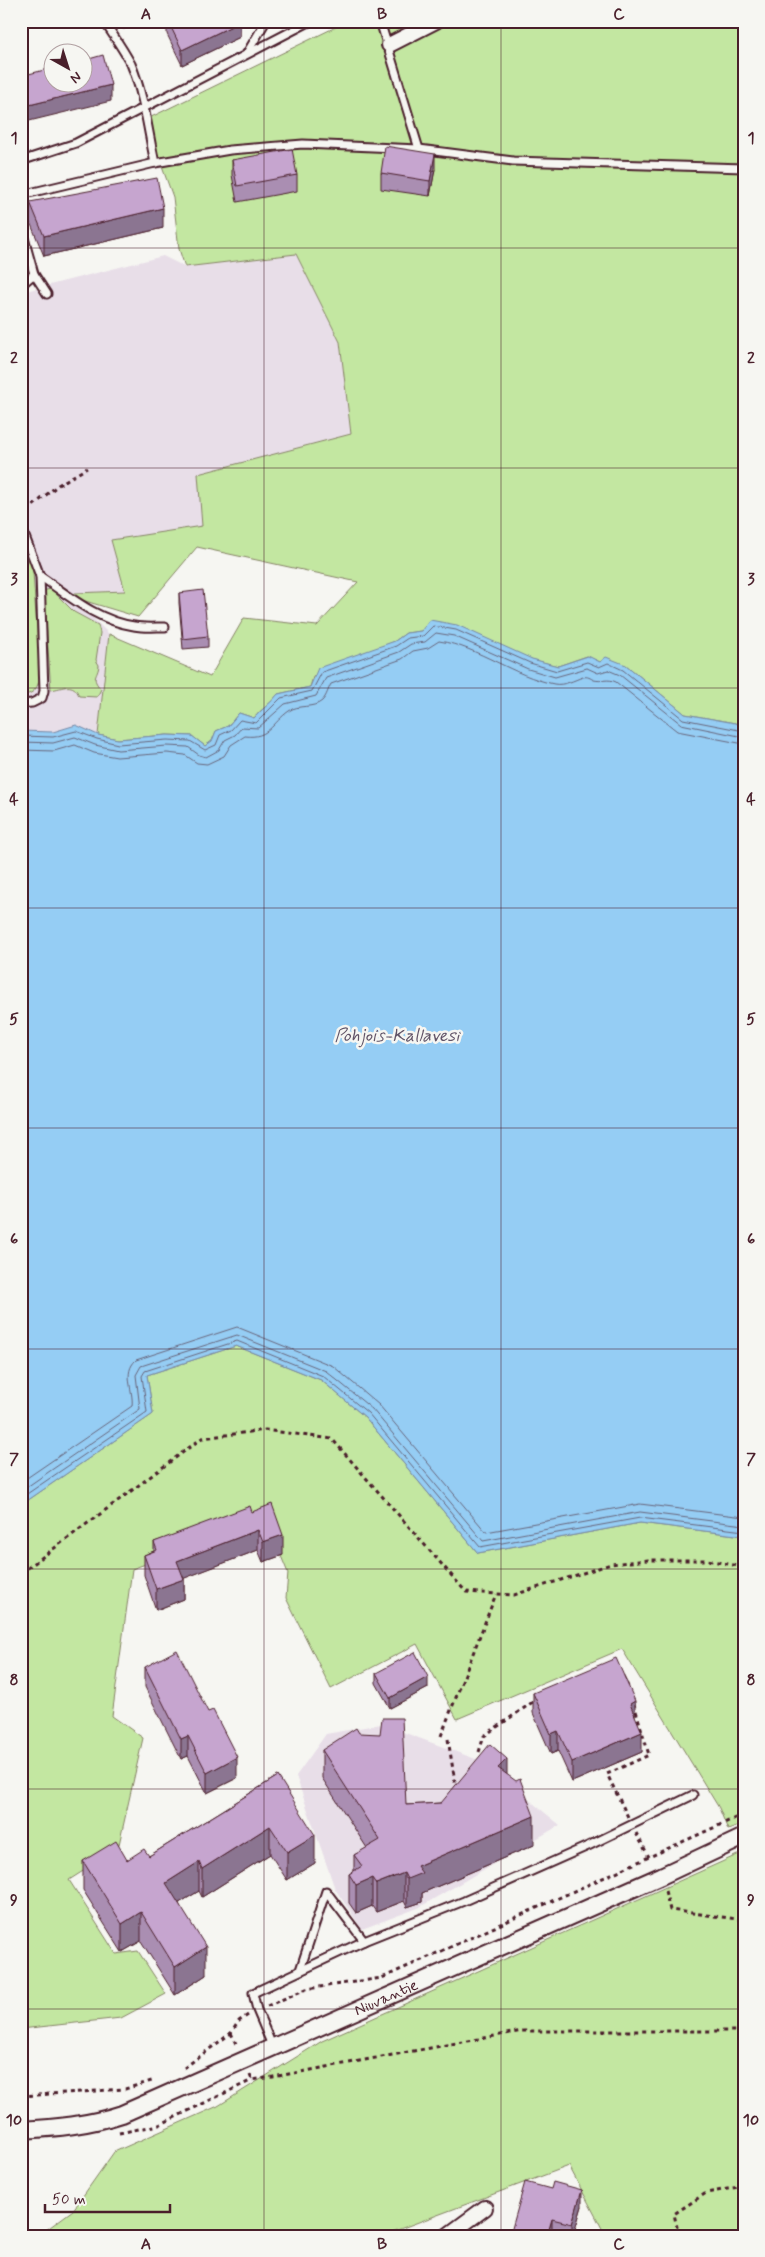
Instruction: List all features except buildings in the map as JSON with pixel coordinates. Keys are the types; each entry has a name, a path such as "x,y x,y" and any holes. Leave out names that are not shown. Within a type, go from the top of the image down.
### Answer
{"street":[{"path":"389,45 436,21"},
{"name":"Niuvantie","path":"21,2130 98,2122 122,2114 274,2049 744,1837"},
{"path":"447,2236 485,2208"}],"lane":[{"path":"104,21 125,52 132,67 155,163"},
{"path":"246,53 266,21"},
{"path":"21,161 76,143 246,53 311,21"},
{"path":"380,21 389,45 419,149"},
{"path":"21,195 155,163 230,150 303,144 419,149 513,161 744,168"},
{"path":"21,227 34,274 47,294"},
{"path":"21,285 34,274"},
{"path":"21,526 40,576 44,691 42,698 32,703 21,704"},
{"path":"40,576 77,602 108,620 135,627 164,627"},
{"path":"274,2049 257,2010 253,1992 364,1941 464,1901 694,1795"},
{"path":"300,1970 326,1891 364,1941"}],"path":[{"path":"21,516 58,485 87,468"},
{"path":"21,1572 202,1438 265,1430 332,1439 466,1592 514,1595 611,1564 648,1560 707,1560 744,1567"},
{"path":"441,1736 496,1594"},
{"path":"618,1669 627,1680 649,1754 607,1774 649,1857"},
{"path":"479,1752 484,1736 531,1701 539,1698"},
{"path":"448,1739 457,1794"},
{"path":"182,2069 231,2033 239,2021 257,2010 306,1989 382,1978 744,1814"},
{"path":"661,1876 670,1910 744,1920"},
{"path":"231,2033 252,2080 522,2031 744,2031"},
{"path":"21,2096 125,2090 160,2078"},
{"path":"679,2236 674,2214 706,2193 744,2186"}],"shaded area":[{"path":"296,254 340,342 351,434 199,474 205,528 111,540 125,591 75,593 72,597 109,634 98,735 76,725 53,732 21,731 21,269 26,291 163,256 185,267"},
{"path":"381,1724 481,1761 560,1825 418,1908 362,1929 335,1889 296,1776 326,1734"}],"green space":[{"path":"348,21 744,21 744,726 685,714 626,665 600,662 587,656 558,666 421,631 406,633 395,641 313,677 310,687 278,694 254,718 239,713 228,726 216,731 212,741 205,746 192,736 167,735 118,739 98,735 109,634 210,677 244,618 317,626 358,582 197,547 138,617 72,597 75,593 125,591 111,540 202,526 198,474 351,434 340,342 296,254 185,267 179,249 173,197 145,120"},
{"path":"21,553 29,557 33,572 40,676 35,690 29,694 21,695"},
{"path":"51,589 74,612 98,625 100,633 96,660 99,665 95,679 101,689 97,697 79,696 77,691 71,687 51,690 44,593 46,590"},
{"path":"236,1346 321,1380 365,1417 478,1553 640,1523 744,1536 744,1824 728,1830 719,1808 622,1649 457,1719 417,1644 331,1689 286,1598 288,1573 266,1519 132,1569 112,1716 143,1738 118,1849 69,1880 116,1954 138,1951 166,1994 121,2018 21,2029 21,1505 153,1414 147,1375"},
{"path":"744,1852 744,2236 606,2236 569,2166 381,2236 38,2236 73,2210 114,2152 218,2106 322,2041"}],"water":[{"name":"Pohjois-Kallavesi","path":"430,620 457,625 532,659 558,666 588,656 600,662 606,657 626,665 685,714 744,726 744,1536 640,1523 478,1553 365,1417 321,1380 236,1346 147,1375 153,1414 21,1505 21,731 53,732 76,725 98,735 118,739 167,735 192,736 205,746 212,741 216,731 228,726 239,713 254,718 278,694 310,687 318,668 395,641 406,633 421,631"}]}
